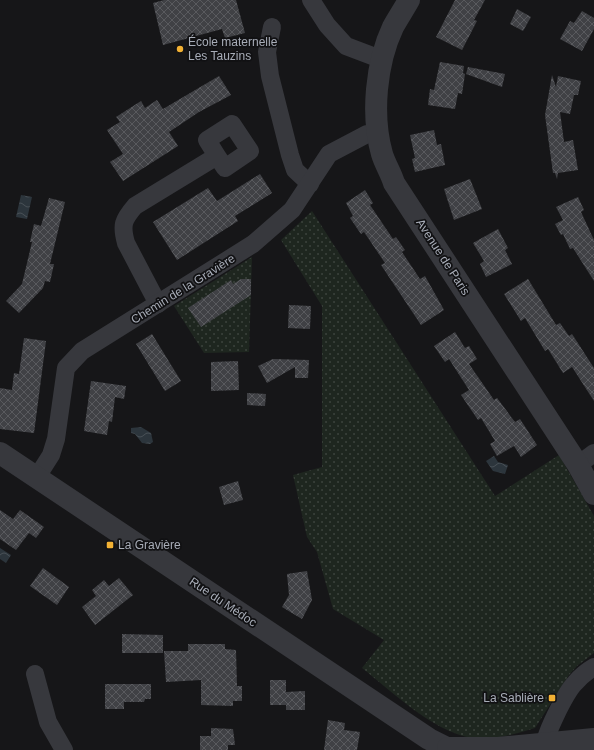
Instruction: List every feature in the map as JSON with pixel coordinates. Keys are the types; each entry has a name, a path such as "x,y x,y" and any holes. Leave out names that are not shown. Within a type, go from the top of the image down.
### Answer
{"street":[{"path":"311,0 327,25 346,46 383,60"},
{"name":"Avenue de Paris","path":"408,0 393,28 383,60 376,93 378,132 382,154 394,182 586,459 594,494"},
{"path":"272,27 267,52 270,76 292,162 295,170 310,184"},
{"name":"Chemin de la Gravière","path":"37,477 51,454 56,439 66,368 82,351 253,244 292,210 329,154 367,134 378,132"},
{"path":"158,304 126,244 123,233 126,217 135,206 217,156"},
{"name":"Rue du Médoc","path":"0,453 428,739 448,749 543,747 594,739"},
{"path":"543,747 553,720 574,683 594,667"},
{"path":"35,674 48,722 64,750"}],"shaded area":[{"path":"312,211 495,496 559,455 594,516 594,653 577,666 569,675 535,728 502,737 481,739 449,731 433,723 362,668 384,640 333,609 317,552 307,537 293,475 322,467 322,306 281,240"},
{"path":"252,257 249,352 204,353 174,306"}],"water":[{"path":"21,195 32,197 27,219 16,217"},
{"path":"141,427 151,433 153,442 150,444 142,443 135,434 131,433 131,428"},
{"path":"494,456 498,462 508,465 505,474 493,471 486,461"},
{"path":"0,548 11,555 6,563 0,559"}],"building":[{"path":"164,0 236,0 245,33 225,38 222,29 163,45 153,3"},
{"path":"455,0 485,0 474,20 477,21 462,50 436,37"},
{"path":"517,9 531,17 523,31 510,24"},
{"path":"582,11 594,18 594,29 582,51 560,39 570,21 574,23"},
{"path":"440,62 464,66 463,73 465,74 462,94 458,93 455,109 428,105 430,89 434,90"},
{"path":"468,67 505,74 502,87 466,74"},
{"path":"552,75 556,87 558,76 581,81 578,95 574,95 570,114 560,112 564,142 573,140 578,170 558,173 557,179 555,173 553,173 545,115"},
{"path":"219,76 231,95 199,112 169,132 178,146 123,181 110,162 123,154 107,130 120,122 116,117 141,101 145,108 157,100 163,109"},
{"path":"434,130 437,145 441,144 445,165 415,172 412,159 415,158 410,135"},
{"path":"260,174 272,193 235,216 238,221 177,260 153,222 208,188 217,201"},
{"path":"470,179 482,209 454,220 444,189"},
{"path":"365,190 373,203 370,205 393,239 396,237 405,250 402,252 420,279 425,276 444,310 421,325 381,265 385,263 364,232 361,234 350,218 353,216 346,203"},
{"path":"578,197 584,210 581,212 594,240 594,281 573,248 570,249 563,234 561,235 555,224 563,220 556,207"},
{"path":"49,198 65,202 50,264 54,264 50,282 45,281 43,288 19,313 6,301 22,284 32,242 30,242 34,224 41,226"},
{"path":"498,229 508,248 505,250 512,264 486,277 480,264 484,261 473,243"},
{"path":"241,279 251,279 251,295 201,327 188,308 231,280 233,284"},
{"path":"528,279 556,325 560,323 569,336 572,334 594,368 594,401 572,367 563,373 548,349 545,351 525,318 521,321 504,294"},
{"path":"289,305 311,306 310,329 288,328"},
{"path":"455,332 465,348 469,346 477,359 469,364 494,400 497,398 515,422 520,419 537,445 521,457 514,446 497,456 490,444 495,441 481,418 478,420 461,395 469,390 449,359 445,362 434,346"},
{"path":"152,334 181,381 165,391 136,344"},
{"path":"24,338 46,341 34,433 0,429 0,388 12,390 14,373 19,374"},
{"path":"273,359 309,360 308,378 295,378 295,367 267,383 258,366"},
{"path":"238,361 239,390 211,391 211,362"},
{"path":"91,381 126,386 124,399 115,397 112,422 109,421 107,435 84,431"},
{"path":"247,393 266,394 265,406 247,405"},
{"path":"238,481 243,500 224,505 219,487"},
{"path":"0,510 13,519 20,510 44,527 36,538 29,533 16,550 0,539"},
{"path":"43,568 69,587 57,605 30,586"},
{"path":"307,571 312,600 302,619 282,607 289,595 287,574"},
{"path":"119,578 133,595 95,625 82,607 96,596 92,590 104,580 109,586"},
{"path":"122,634 163,635 163,653 122,653"},
{"path":"188,644 225,644 225,649 236,650 237,686 242,686 242,701 233,701 233,706 201,705 201,680 166,682 164,651 188,651"},
{"path":"270,680 286,680 286,692 305,691 305,710 286,710 286,705 270,705"},
{"path":"105,684 151,684 151,699 145,699 144,702 124,702 124,709 105,709"},
{"path":"328,720 345,723 344,730 360,732 357,750 324,750"},
{"path":"211,728 233,729 235,745 228,745 228,750 200,750 200,736 211,736"}],"place":[{"name":"École maternelle Les Tauzins","path":"180,49"},
{"name":"La Gravière","path":"110,545"},
{"name":"La Sablière","path":"552,698"}]}
